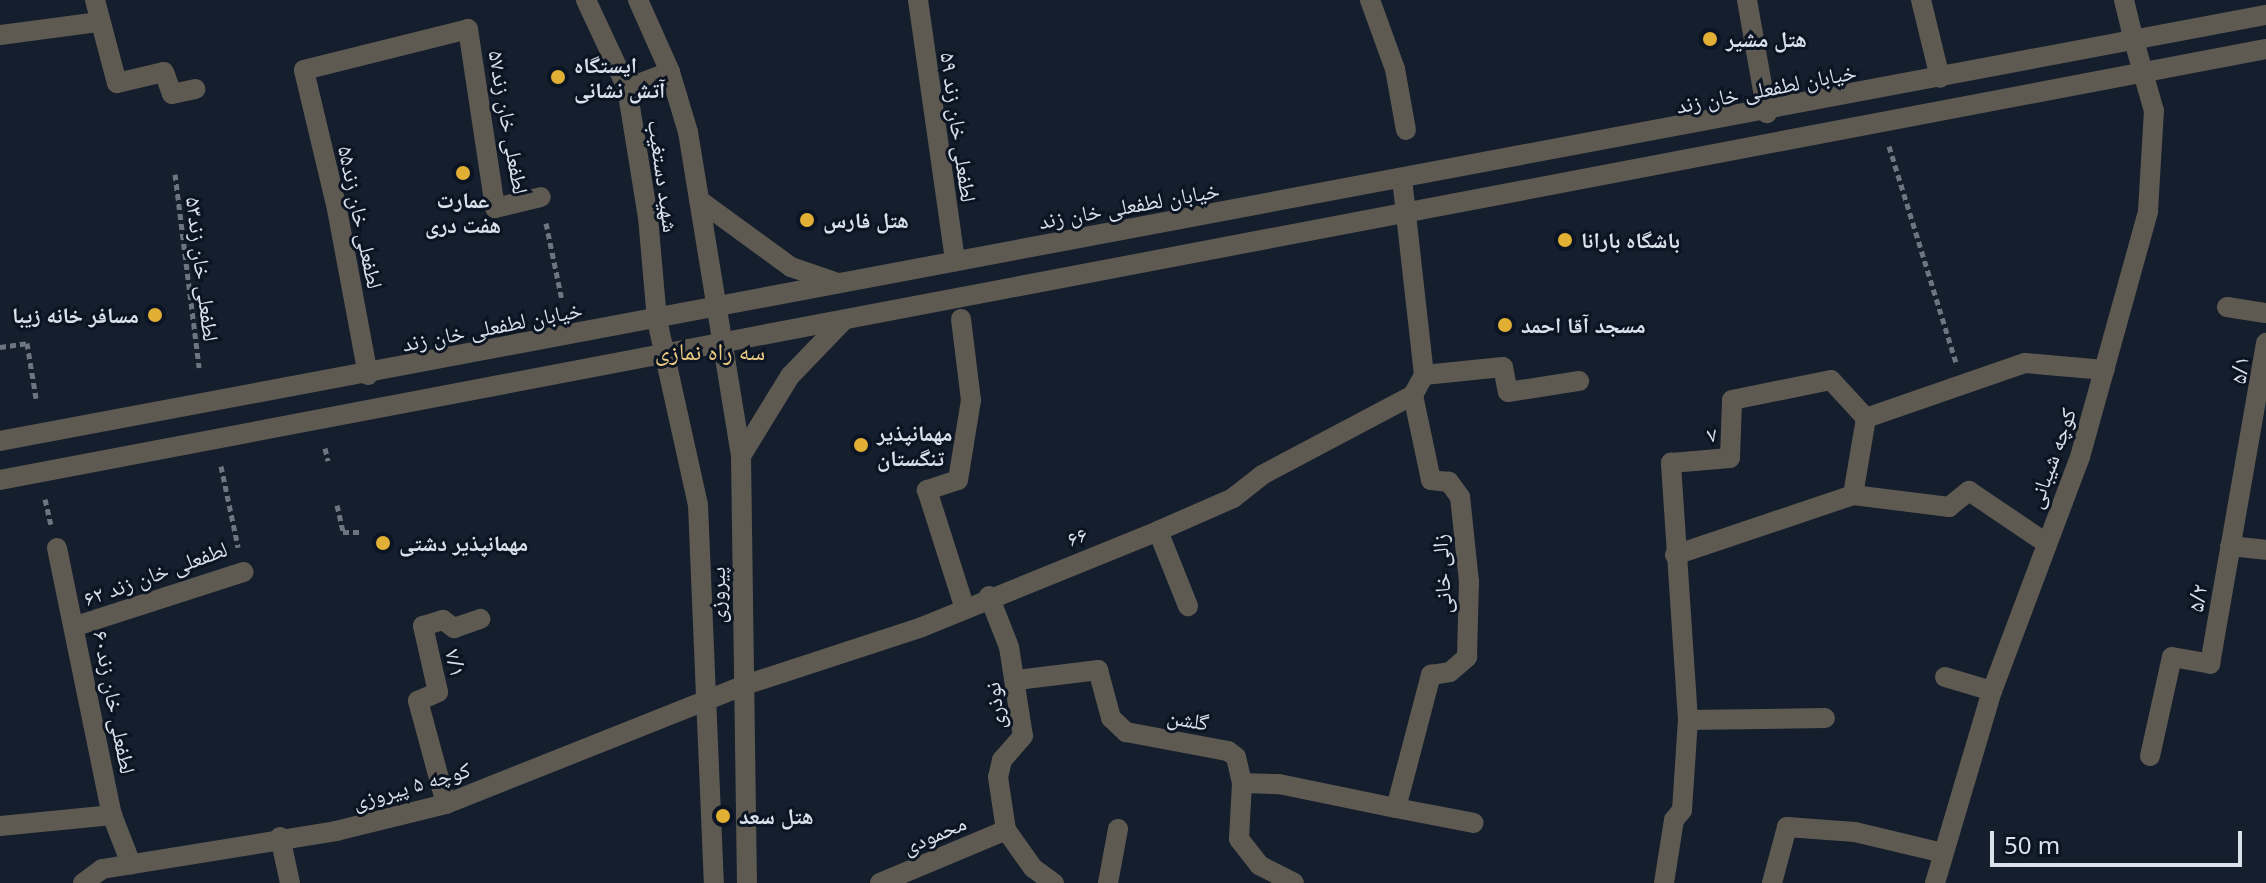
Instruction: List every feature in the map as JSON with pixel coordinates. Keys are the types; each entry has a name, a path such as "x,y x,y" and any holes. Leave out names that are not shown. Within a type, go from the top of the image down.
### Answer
{"street":[{"path":"95,0 117,83 164,72 172,94 195,89"},
{"name":"شهید دستغیب","path":"586,0 627,88 648,217 663,356 698,505 714,883"},
{"name":"شهید دستغیب","path":"638,0 670,72 688,132 716,308"},
{"name":"لطفعلی خان زند ۵۹","path":"918,0 955,261"},
{"path":"1370,0 1395,69 1406,130"},
{"path":"1747,0 1767,113"},
{"path":"1921,0 1940,78"},
{"name":"کوچه شیبانی","path":"1935,883 1992,691 2080,457 2148,211 2154,111 2124,0"},
{"name":"خیابان لطفعلی خان زند","path":"0,441 368,375 955,261 1767,113 2266,15"},
{"path":"0,35 99,22"},
{"name":"لطفعلی خان زند۵۷","path":"304,70 468,29 495,208 541,197"},
{"path":"0,480 2266,49"},
{"name":"لطفعلی خان زند۵۵","path":"304,70 337,209 368,375"},
{"path":"627,88 670,72"},
{"path":"1402,180 1424,375 1413,395"},
{"path":"699,200 791,267 841,284"},
{"path":"2227,307 2266,313"},
{"name":"پیروزی","path":"716,308 741,456 747,883"},
{"path":"961,319 971,400 958,480 927,490 964,606"},
{"path":"741,456 790,376 844,320"},
{"name":"۵/۱","path":"2263,401 2266,343"},
{"path":"1853,495 1866,418 2025,363 2105,370"},
{"path":"1424,375 1503,367 1508,392 1579,381"},
{"name":"۷","path":"1664,883 1674,820 1682,810 1688,720 1671,463 1730,458 1732,400 1831,380 1866,418"},
{"name":"۶۶","path":"742,686 922,627 964,606 1158,531 1233,498 1262,475 1413,395"},
{"name":"زالی خانی","path":"1396,808 1431,675 1450,672 1467,657 1469,582 1460,497 1449,482 1431,480 1413,395"},
{"name":"۵/۲","path":"2150,756 2172,657 2210,664 2230,546 2263,401"},
{"path":"1675,555 1853,495 1949,507 1969,491 2046,543"},
{"path":"1158,531 1188,606"},
{"path":"2230,546 2266,550"},
{"name":"لطفعلی خان زند۶۰","path":"57,548 76,626 112,815 131,864"},
{"name":"لطفعلی خان زند ۶۲","path":"76,626 243,572"},
{"name":"نوذری","path":"989,596 1017,680 1023,736 1002,760 998,777 1006,830 1033,868 1054,883"},
{"name":"۷/۱","path":"446,804 418,701 438,692 423,626 443,620 454,628 480,619"},
{"name":"گلشن","path":"1017,680 1098,670 1111,718 1126,732 1228,751 1236,757 1242,783"},
{"path":"1945,677 1992,691"},
{"name":"کوچه ۵ پیروزی","path":"83,883 102,869 280,837 336,831 446,804 742,686"},
{"path":"1688,720 1825,718"},
{"path":"1294,883 1259,865 1239,839 1242,783 1279,784 1474,823"},
{"path":"0,826 112,815"},
{"path":"1772,883 1787,827 1855,832 1943,853"},
{"path":"1108,883 1118,829"},
{"name":"محمودی","path":"880,883 1006,830"},
{"path":"280,837 290,883"}],"path":[{"path":"1889,145 1964,386"},
{"name":"لطفعلی خان زند۵۳","path":"175,174 199,368"},
{"path":"541,197 562,300"},
{"path":"0,347 27,343 36,398"},
{"path":"325,448 328,461"},
{"name":"لطفعلی خان زند ۶۲","path":"221,466 243,572"},
{"path":"337,505 343,532 363,532"}],"place":[{"name":"هتل مشیر","path":"1710,39"},
{"name":"ایستگاه آتش نشانی","path":"558,77"},
{"name":"عمارت هفت دری","path":"463,173"},
{"name":"هتل فارس","path":"807,220"},
{"name":"باشگاه بارانا","path":"1565,240"},
{"name":"مسافر خانه زیبا","path":"155,315"},
{"name":"مسجد آقا احمد","path":"1505,325"},
{"name":"مهمانپذیر تنگستان","path":"861,445"},
{"name":"مهمانپذیر دشتی","path":"383,543"},
{"name":"هتل سعد","path":"723,816"}],"district":[{"name":"سه راه نمازی","path":"710,351"}]}
